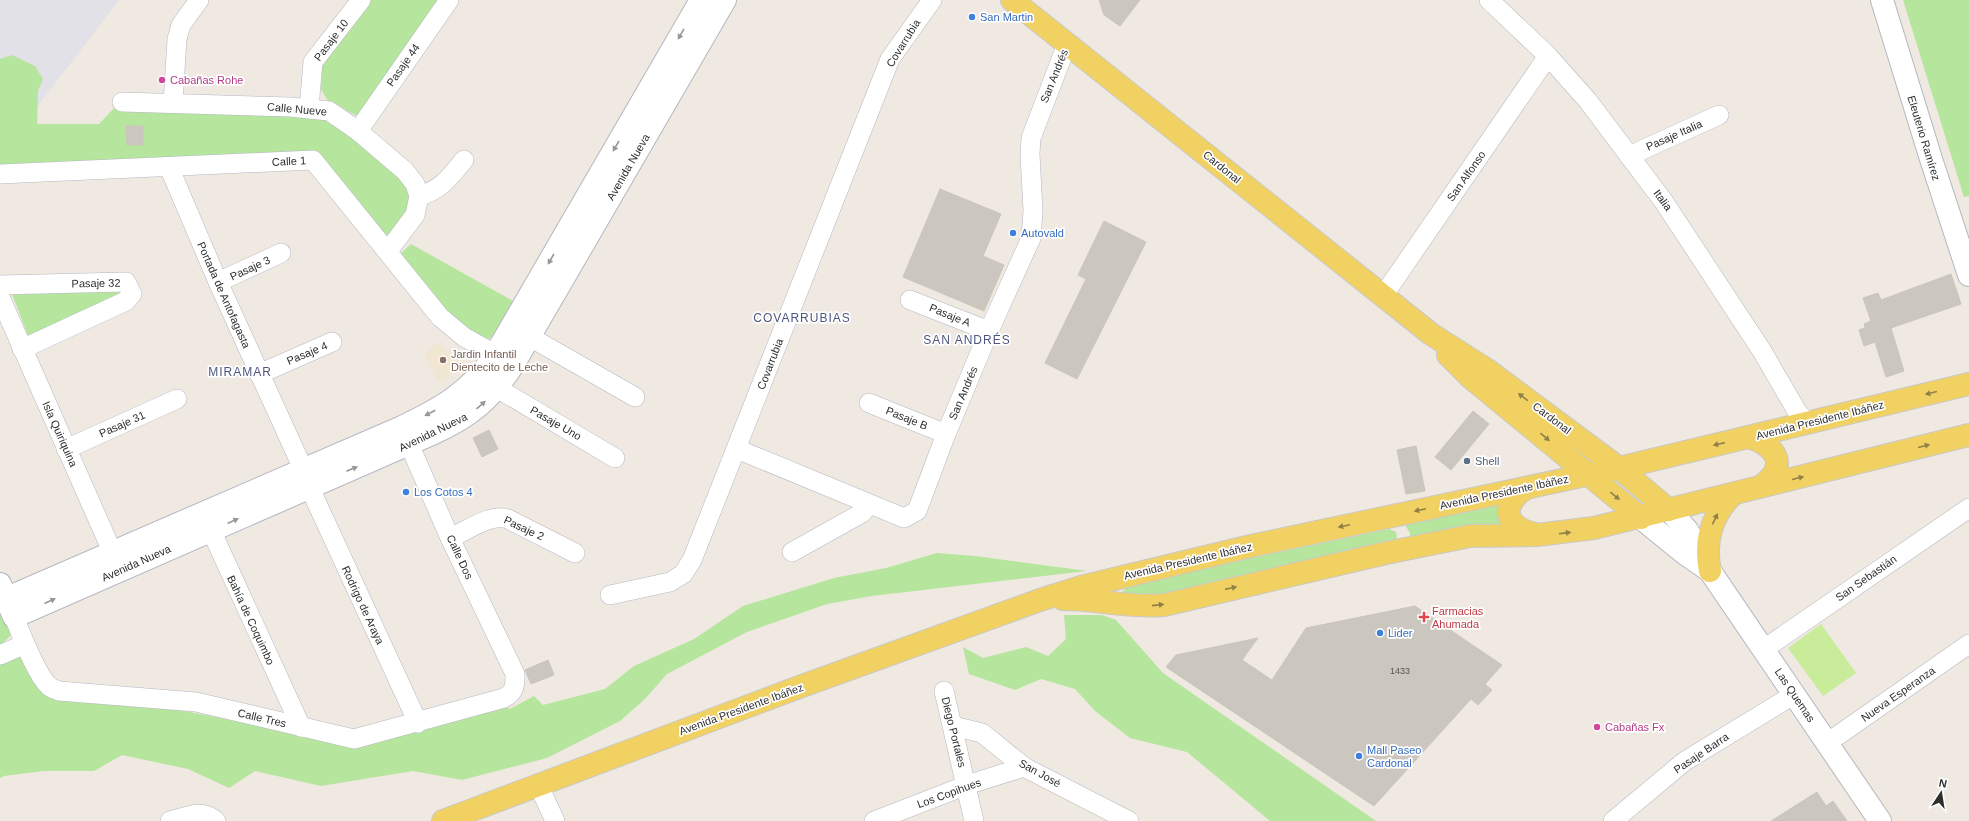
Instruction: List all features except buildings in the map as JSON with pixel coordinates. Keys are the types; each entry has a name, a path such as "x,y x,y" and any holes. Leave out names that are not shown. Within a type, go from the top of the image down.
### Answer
{"main road":[{"name":"Cardonal","path":"1012,0 1431,334 1486,368 1619,468 1669,510"},
{"name":"Cardonal","path":"1431,334 1455,363 1470,377 1642,518"},
{"name":"Avenida Presidente Ibáñez","path":"443,821 538,784 1040,600 1131,574 1382,518 1619,468 1969,384"},
{"name":"Avenida Presidente Ibáñez","path":"1040,600 1087,599 1122,605 1164,605 1386,553 1470,536 1537,535 1594,528 1642,518 1969,435"},
{"path":"1577,436 1596,444 1626,451 1661,455 1678,454"},
{"path":"1749,437 1767,444 1776,456 1776,467 1774,473 1766,483 1760,487"},
{"path":"1526,488 1514,497 1509,507 1509,513 1512,522 1517,528 1537,535"},
{"path":"1710,570 1707,556 1711,529 1718,512 1733,494"},
{"path":"1382,518 1394,520 1402,528 1403,532 1401,543 1397,548 1386,553"},
{"path":"1122,605 1117,596 1116,587 1118,583 1131,574"}],"street":[{"path":"173,103 177,39 181,25 199,0"},
{"name":"Pasaje 10","path":"309,108 313,62 361,0"},
{"name":"Pasaje 44","path":"358,131 449,0"},
{"name":"Avenida Nueva","path":"406,436 432,412 456,397 477,378 504,360 530,337 700,0"},
{"name":"Covarrubia","path":"610,595 670,582 683,574 692,560 890,59 932,0"},
{"name":"Italia","path":"1489,0 1548,56 1588,101 1698,251 1762,351 1798,413 1808,423"},
{"name":"Eleuterio Ramírez","path":"1882,0 1931,159 1969,275"},
{"name":"Avenida Nueva","path":"7,600 116,561 406,436 460,420 480,406 497,388 504,360 612,174 717,3"},
{"name":"San Andrés","path":"737,449 869,505 904,518 917,511 946,434 989,331 1031,238 1033,211 1030,154 1031,138 1067,44"},
{"name":"San Alfonso","path":"1383,296 1548,56"},
{"name":"Calle Nueve","path":"122,102 309,108 328,111 358,131 405,171 415,184 419,196"},
{"name":"Pasaje Italia","path":"1629,156 1720,115"},
{"name":"Calle 1","path":"0,174 313,160 440,317 464,337 504,360"},
{"path":"388,251 415,215 419,196 433,192 444,183 464,160"},
{"name":"Portada de Antofagasta","path":"169,167 218,282 306,479"},
{"name":"Pasaje 3","path":"218,282 281,253"},
{"name":"Pasaje 32","path":"0,285 126,282 131,289 132,294 126,301 22,349"},
{"name":"Isla Quiriquina","path":"0,297 116,561"},
{"name":"Pasaje A","path":"910,300 989,331"},
{"path":"530,337 635,397"},
{"name":"Pasaje 4","path":"259,374 332,342"},
{"name":"Pasaje Uno","path":"497,388 615,458"},
{"name":"Pasaje 31","path":"66,449 177,399"},
{"name":"Pasaje B","path":"869,403 946,434"},
{"name":"Calle Dos","path":"406,436 450,538 515,674 515,688"},
{"name":"Rodrigo de Araya","path":"306,479 418,723"},
{"path":"792,552 862,513 869,505"},
{"name":"Las Quemas","path":"1669,510 1686,530 1710,570 1880,821"},
{"name":"San Sebastián","path":"1764,649 1968,511"},
{"name":"Pasaje 2","path":"450,538 492,518 500,516 575,553"},
{"name":"Las Quemas","path":"1642,518 1684,553 1710,570"},
{"name":"Bahía de Coquimbo","path":"207,522 301,727"},
{"name":"Calle Tres","path":"7,600 25,644 45,682 53,689 196,702 354,739 418,723 504,698 515,688"},
{"path":"0,655 25,644"},
{"name":"Nueva Esperanza","path":"1827,743 1969,644"},
{"name":"Diego Portales","path":"944,691 967,785 974,821"},
{"name":"Pasaje Barra","path":"1613,821 1685,761 1795,694"},
{"name":"San José","path":"953,726 982,733 1024,767 1129,821"},
{"name":"Los Copihues","path":"874,821 967,785 1024,767"},
{"path":"538,784 555,821"},
{"path":"170,821 202,814 208,815 216,821"}],"shaded area":[{"path":"0,0 119,0 37,107 39,164 0,165"},
{"name":"Jardin Infantil Dientecito de Leche","path":"437,343 467,366 439,382 424,354"}],"green space":[{"path":"368,0 444,0 358,116 328,101 321,89 322,62"},
{"path":"1903,0 1969,0 1969,196 1964,197"},
{"path":"12,55 35,66 43,79 38,91 37,124 99,124 116,106 319,112 403,174 415,201 390,238 384,236 319,156 0,165 0,59"},
{"path":"411,244 513,301 493,335 489,339 464,328 453,319 430,295 403,260 401,253"},
{"path":"121,285 127,293 29,338 12,294"},
{"path":"1501,499 1506,528 1410,540 1410,533 1404,523"},
{"path":"1389,529 1396,532 1397,538 1395,542 1156,597 1121,593 1127,587 1141,581"},
{"path":"937,553 975,556 1087,571 872,596 827,604 747,632 667,674 644,700 620,721 547,758 462,780 413,771 321,786 255,771 229,788 188,769 122,755 94,771 43,771 4,776 0,778 0,663 21,656 38,686 179,710 351,743 507,707 510,709 534,696 543,705 605,689 634,666 694,639 743,606 834,578 886,568"},
{"path":"0,610 11,635 0,646"},
{"path":"1064,615 1102,615 1116,620 1163,673 1376,821 1270,821 1187,752 1130,738 1095,711 1075,689 1041,679 1015,690 969,674 963,647 983,658 1026,647 1048,656 1066,639"},
{"path":"1821,624 1856,673 1823,696 1788,648"}],"place":[{"name":"San Martin","path":"972,17"},
{"name":"Cabañas Rohe","path":"162,80"},
{"name":"Autovald","path":"1013,233"},
{"name":"Jardin Infantil Dientecito de Leche","path":"443,360"},
{"name":"Shell","path":"1467,461"},
{"name":"Los Cotos 4","path":"406,492"},
{"name":"Farmacias Ahumada","path":"1424,617"},
{"name":"Lider","path":"1380,633"},
{"name":"Cabañas Fx","path":"1597,727"},
{"name":"Mall Paseo Cardonal","path":"1359,756"}],"district":[{"name":"COVARRUBIAS","path":"802,318"},
{"name":"SAN ANDRÉS","path":"967,340"},
{"name":"MIRAMAR","path":"240,372"}]}
